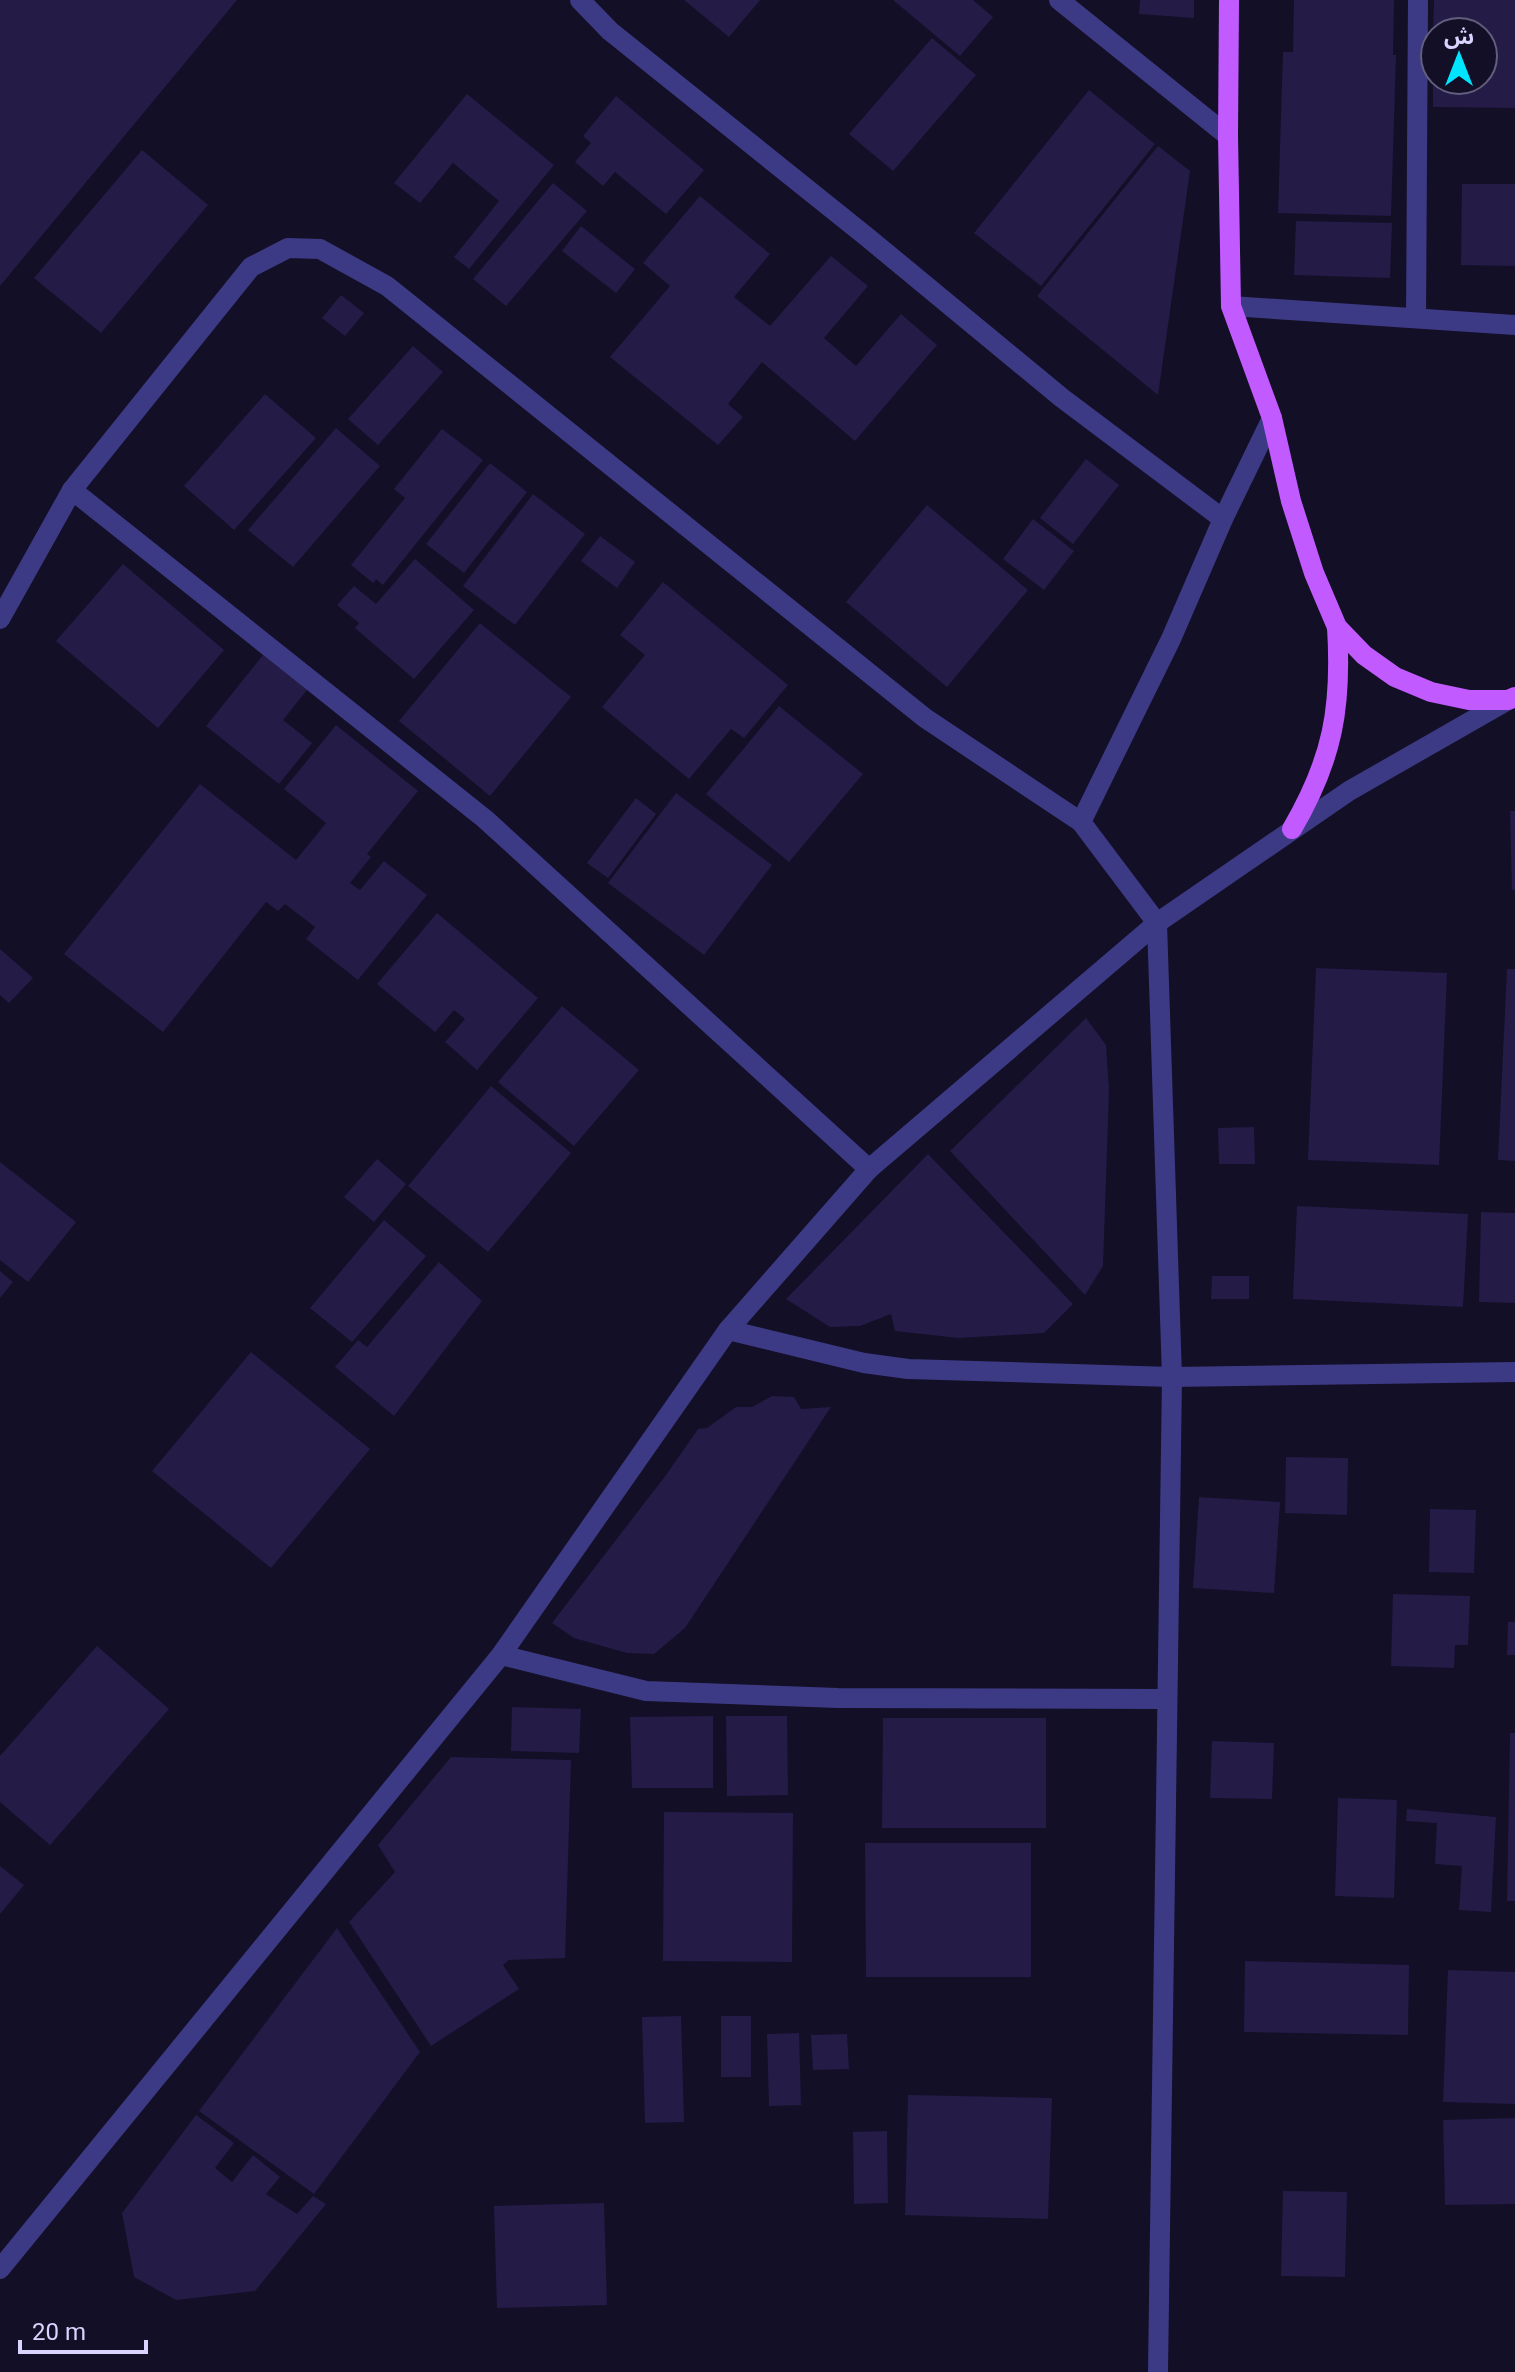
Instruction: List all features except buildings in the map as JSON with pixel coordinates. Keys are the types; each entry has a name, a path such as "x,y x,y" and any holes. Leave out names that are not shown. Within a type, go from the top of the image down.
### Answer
{"main road":[{"path":"1229,0 1231,306 1272,418 1291,501 1314,573 1337,627 1364,655 1395,677 1431,692 1469,700 1511,698"},
{"path":"1292,829 1310,798 1333,732 1339,697 1337,627"}],"street":[{"path":"580,0 610,31 1062,398 1223,519"},
{"path":"1059,0 1228,136"},
{"path":"1416,318 1418,0"},
{"path":"0,619 72,490 251,267 288,248 320,249 387,286 925,718 1081,822 1157,923 1172,1377 1165,1699 1158,2372"},
{"path":"1231,306 1515,325"},
{"path":"1081,822 1171,639 1223,519 1272,418"},
{"path":"72,490 485,819 869,1169"},
{"path":"0,2269 501,1655 728,1330 869,1169 1157,923 1292,829 1415,751 1511,698"},
{"path":"728,1330 864,1363 908,1369 1172,1377 1515,1372"},
{"path":"501,1655 646,1691 838,1698 1165,1699"}]}
